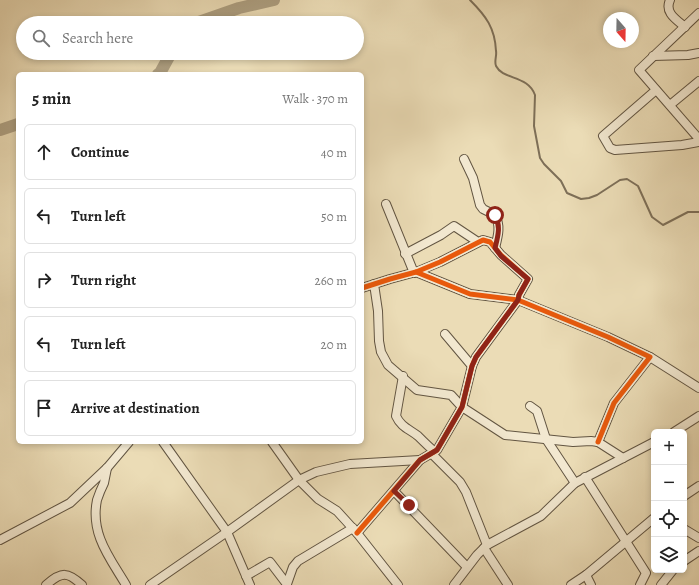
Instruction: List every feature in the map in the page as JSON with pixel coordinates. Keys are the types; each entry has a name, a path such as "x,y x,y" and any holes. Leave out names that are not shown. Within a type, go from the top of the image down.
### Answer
{"street":[{"path":"670,0 668,4 670,13 685,27"},
{"path":"656,90 603,136 610,148 615,150 682,145 699,140 639,70 699,13"},
{"path":"653,56 688,55 699,53"},
{"path":"670,105 699,81"},
{"path":"464,159 472,178 480,205 483,209 495,215 499,223 495,248"},
{"path":"386,204 405,254 415,273 470,294 518,300 608,337 650,357 699,388"},
{"path":"405,254 441,235 454,226 478,242"},
{"path":"287,584 293,567 298,561 355,531 394,491 420,460 433,453 462,407 472,366 476,357 518,300 519,295 528,279 501,256 490,242 486,240 478,242 415,273 364,287"},
{"path":"374,284 378,311 381,352 388,365 417,390 451,395 462,407 505,435 573,442 598,442 623,458"},
{"path":"445,334 472,366"},
{"path":"598,442 614,403 650,357"},
{"path":"402,376 396,416 404,427 416,434 460,482 466,492 485,546 508,585"},
{"path":"530,406 537,410 546,439 575,483"},
{"path":"679,429 699,416"},
{"path":"0,540 70,503 107,468 127,444"},
{"path":"164,444 227,532 249,585"},
{"path":"273,444 299,480 316,497 337,511 398,585"},
{"path":"454,585 485,546 541,516 575,483 651,444"},
{"path":"150,585 299,480 319,471 340,465 420,460"},
{"path":"107,468 104,483 100,490 97,502 96,530 100,540 126,585"},
{"path":"585,477 646,573 640,585"},
{"path":"687,494 699,486"},
{"path":"394,491 467,567"},
{"path":"571,585 586,575 651,521"},
{"path":"687,531 699,538"},
{"path":"687,559 699,551"},
{"path":"246,576 270,562 287,584"},
{"path":"661,585 671,573"},
{"path":"46,585 58,577 67,574 72,576 82,585"},
{"path":"586,575 591,585"}],"waterway":[{"path":"216,16 239,8 274,0"},
{"path":"470,0 481,11 492,29 495,43 496,66 504,74 527,84 532,89 535,95 534,126 540,158 561,181 567,193 581,199 589,198 597,195 620,180 627,179 638,186 652,217 663,225 688,212 699,212"},
{"path":"161,72 167,60"},
{"path":"0,130 16,125"}],"cycle path":[{"path":"357,533 420,460 437,450 462,407 472,366 476,357 518,300 519,295 528,279 501,255 490,242 483,240 440,262 416,272 364,287"},
{"path":"416,272 470,294 518,300 608,337 650,357 614,403 598,442"}],"route":[{"path":"409,505 394,491 420,460 437,450 462,407 472,366 476,357 518,300 519,295 528,279 501,256 495,248 499,223 495,215"}]}
